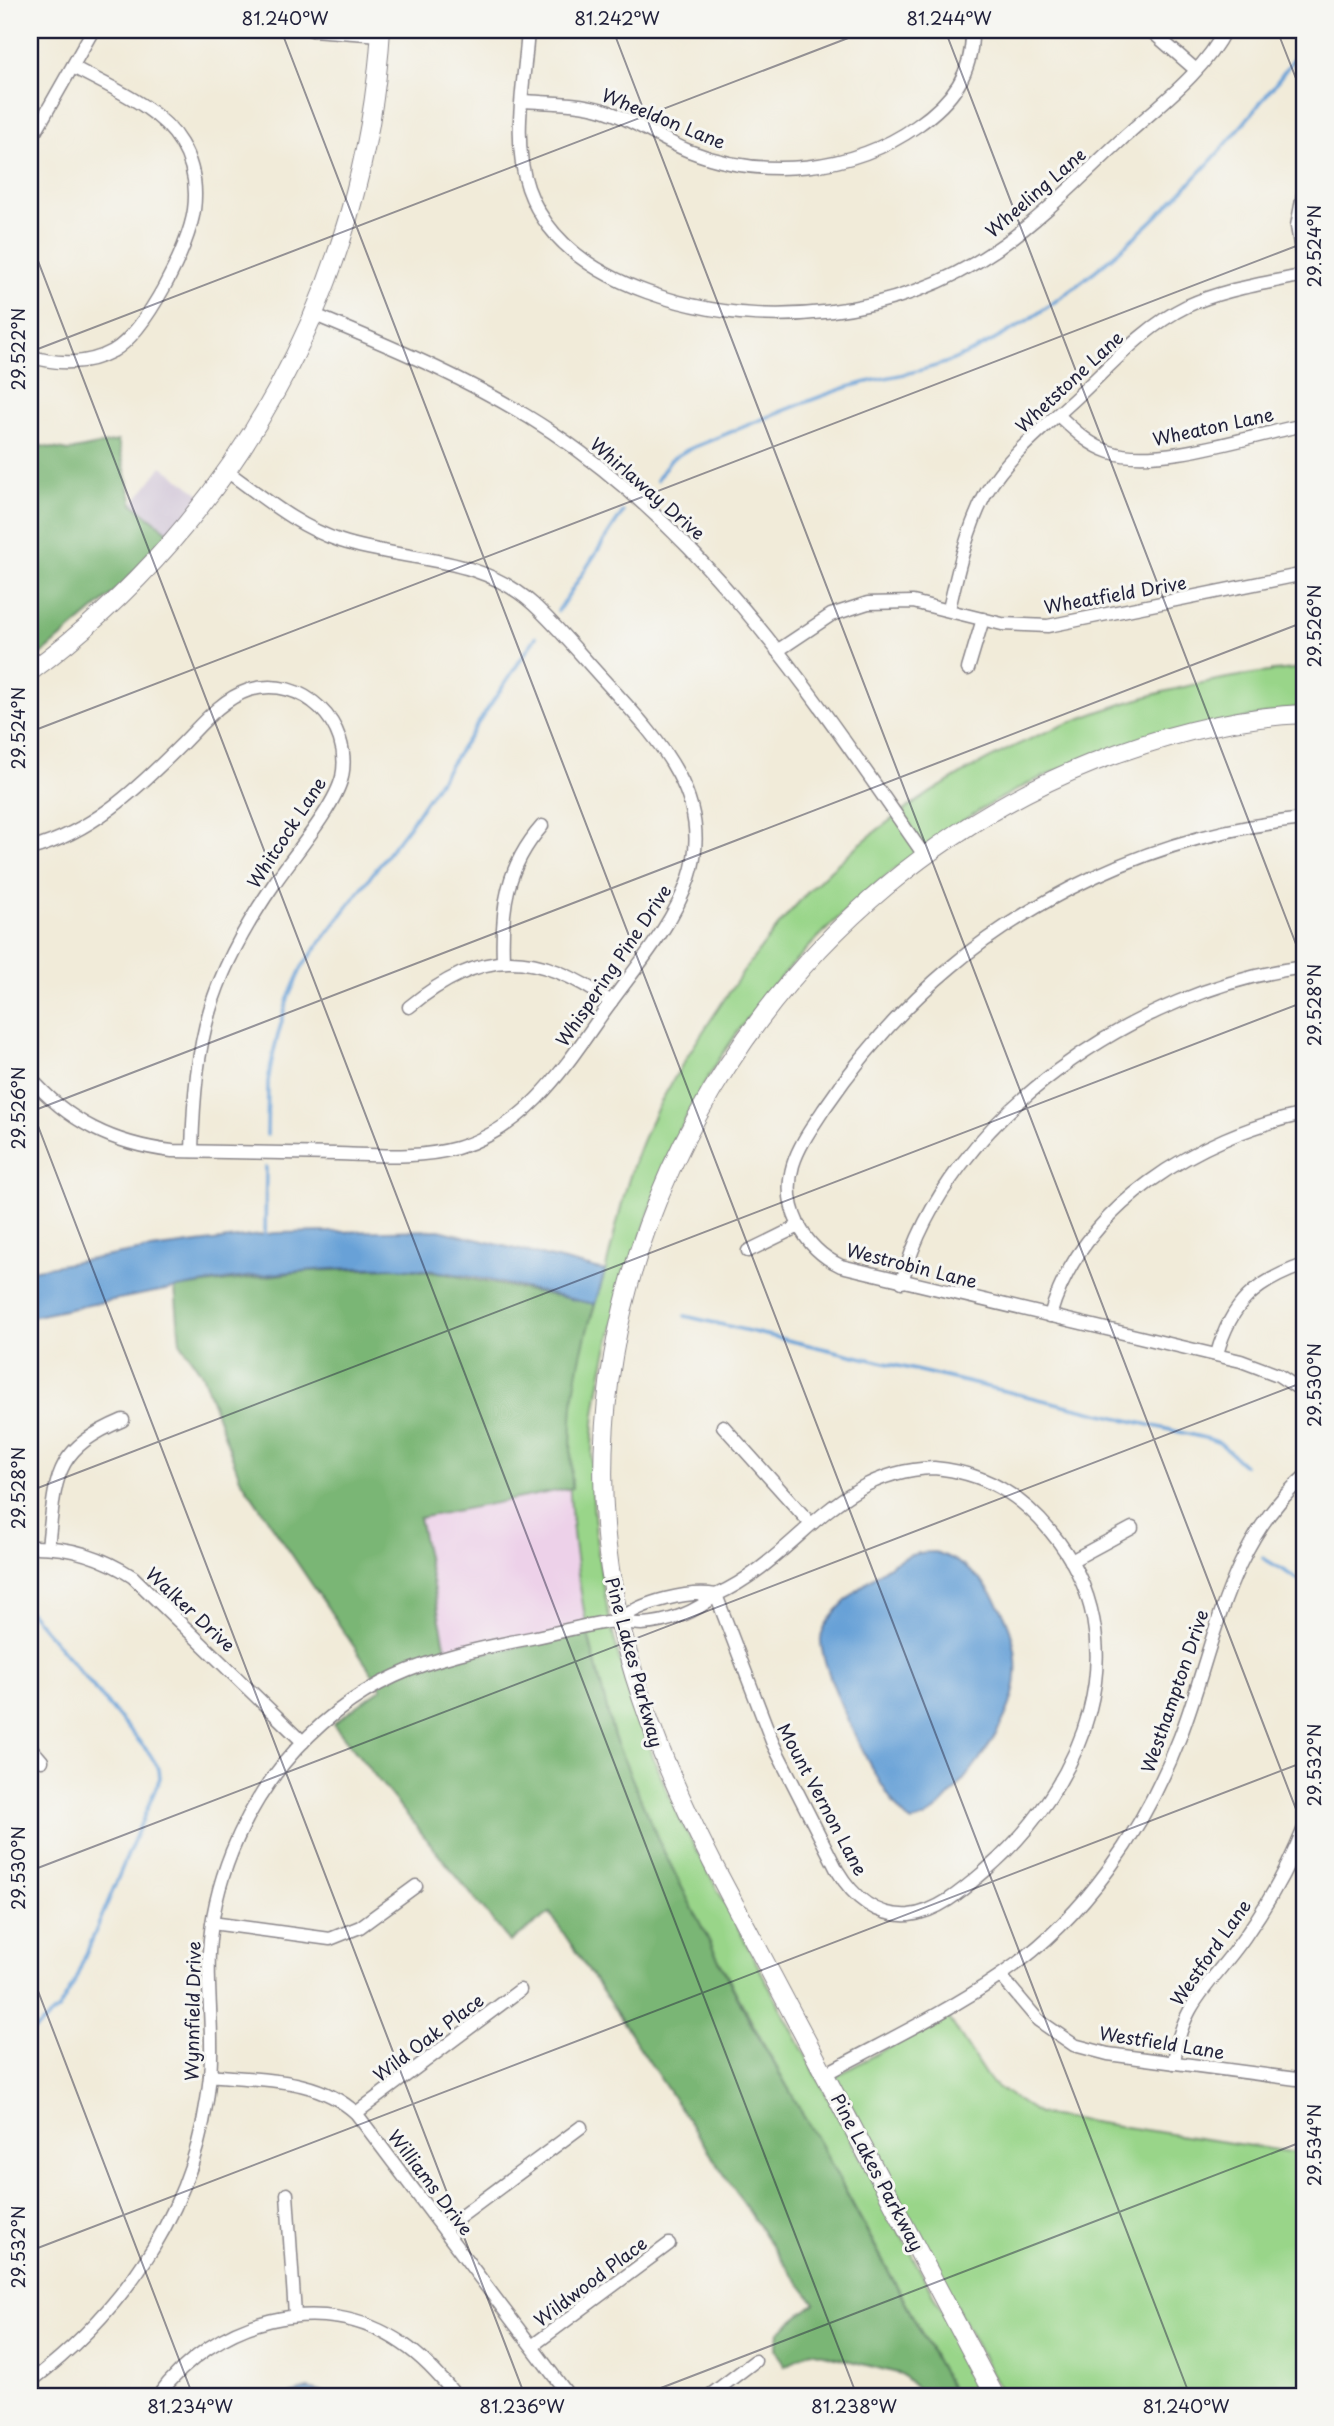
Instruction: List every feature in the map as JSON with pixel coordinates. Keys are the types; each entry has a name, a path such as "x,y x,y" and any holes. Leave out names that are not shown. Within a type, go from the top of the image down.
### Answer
{"street":[{"path":"30,141 93,30"},
{"path":"30,672 86,628 142,575 228,472 270,405 315,315 344,234 365,152 378,82 381,33 312,30"},
{"name":"Wheeling Lane","path":"528,30 520,153 526,181 542,218 573,253 619,281 671,300 727,311 782,315 846,309 887,300 931,284 972,264 1038,217 1196,70 1225,30"},
{"name":"Wheeldon Lane","path":"523,102 603,110 687,150 734,164 780,168 828,164 889,143 941,108 959,86 970,62 972,30"},
{"path":"1150,30 1196,70"},
{"path":"30,356 75,363 103,355 126,341 150,311 194,213 191,167 174,134 143,107 73,66"},
{"path":"1304,190 1297,226 1304,269"},
{"name":"Whetstone Lane","path":"948,609 974,520 987,493 1013,458 1058,415 1147,332 1179,310 1224,292 1304,275"},
{"name":"Whirlaway Drive","path":"315,315 467,382 572,446 634,494 695,551 777,651 924,855"},
{"name":"Wheaton Lane","path":"1058,415 1077,434 1098,447 1133,457 1158,456 1304,425"},
{"name":"Whispering Pine Drive","path":"30,1076 62,1109 105,1136 136,1146 192,1151 410,1155 471,1143 501,1129 542,1095 667,920 691,873 695,846 690,800 679,771 664,748 548,620 506,584 456,563 358,546 313,530 228,472"},
{"name":"Wheatfield Drive","path":"777,651 831,615 868,603 905,601 1024,626 1061,624 1304,574"},
{"path":"968,669 983,619"},
{"name":"Whitcock Lane","path":"30,849 71,834 102,816 208,718 240,694 266,687 292,690 320,706 334,724 343,753 337,791 242,932 211,1005 196,1063 192,1151"},
{"name":"Pine Lakes Parkway","path":"995,2396 672,1783 652,1734 620,1620 609,1564 605,1517 608,1406 625,1306 661,1193 717,1080 771,1002 845,921 924,855 1023,794 1119,753 1231,723 1304,714"},
{"name":"Westrobin Lane","path":"1304,819 1206,837 1118,866 1043,904 952,967 870,1047 807,1136 794,1162 791,1179 791,1204 799,1226 811,1245 834,1264 1217,1354 1269,1370 1304,1392"},
{"path":"503,961 502,911 508,884 516,862 542,826"},
{"path":"409,1007 448,978 476,967 503,961 557,970 611,1002"},
{"path":"902,1282 918,1238 956,1175 994,1128 1048,1077 1121,1028 1167,1004 1238,979 1304,967"},
{"path":"1050,1316 1061,1285 1074,1261 1108,1220 1146,1186 1187,1158 1224,1139 1304,1114"},
{"path":"748,1251 799,1226"},
{"path":"1217,1354 1227,1323 1248,1295 1267,1281 1304,1265"},
{"path":"48,1547 54,1489 65,1460 82,1440 123,1420"},
{"path":"723,1426 811,1524"},
{"name":"Mount Vernon Lane","path":"620,1620 644,1624 696,1609 716,1595 749,1576 848,1493 873,1479 913,1469 946,1469 987,1480 1016,1496 1046,1526 1071,1561 1089,1605 1097,1650 1091,1709 1076,1752 1037,1816 994,1863 948,1899 910,1915 884,1912 866,1904 844,1881 773,1744 716,1595"},
{"name":"Westhampton Drive","path":"825,2074 949,2008 1001,1976 1047,1938 1078,1907 1130,1838 1156,1794 1181,1735 1220,1614 1243,1555 1270,1513 1304,1478"},
{"path":"1071,1561 1132,1528"},
{"name":"Walker Drive","path":"30,1547 48,1547 97,1559 133,1577 303,1742"},
{"name":"Mount Vernon Lane","path":"620,1620 637,1608 688,1594 716,1595"},
{"name":"Wynnfield Drive","path":"30,2382 104,2316 154,2249 176,2206 194,2158 210,2075 209,1972 212,1923 224,1873 242,1828 275,1775 303,1742 363,1692 427,1661 620,1620"},
{"path":"30,1747 42,1761"},
{"name":"Westford Lane","path":"1174,2063 1179,2033 1188,2009 1252,1926 1304,1828"},
{"path":"212,1923 330,1939 360,1927 416,1886"},
{"name":"Westfield Lane","path":"1001,1976 1038,2020 1061,2039 1108,2054 1304,2080"},
{"name":"Wild Oak Place","path":"356,2113 520,1990"},
{"name":"Williams Drive","path":"210,2075 306,2085 332,2095 356,2113 569,2396"},
{"path":"444,2229 581,2127"},
{"path":"287,2194 295,2315"},
{"name":"Wildwood Place","path":"532,2346 669,2244"},
{"path":"158,2396 184,2365 209,2345 240,2330 295,2315 337,2317 373,2327 402,2343 433,2368 456,2396"},
{"path":"709,2396 755,2361"}],"shaded area":[{"path":"162,466 201,495 171,534 133,504"},
{"path":"572,1488 575,1542 588,1634 448,1660 419,1518"}],"green space":[{"path":"118,441 133,504 171,534 116,591 30,664 30,444 69,451"},
{"path":"1304,668 1304,706 1129,746 1061,769 1028,784 972,815 918,852 865,894 815,940 770,991 729,1044 695,1100 659,1183 617,1313 603,1368 592,1452 595,1525 608,1613 631,1697 662,1780 681,1821 987,2396 955,2396 846,2190 708,1940 642,1808 620,1754 593,1656 577,1568 569,1479 569,1436 574,1380 628,1181 654,1115 687,1057 736,983 770,936 808,892 859,845 914,803 974,767 1036,736 1102,711 1169,691 1236,677"},
{"path":"397,1268 445,1274 595,1304 574,1394 572,1488 419,1518 448,1659 588,1634 614,1737 661,1846 749,2020 820,2144 955,2396 925,2396 901,2374 811,2351 785,2366 776,2349 779,2332 815,2303 782,2261 550,1913 510,1942 333,1724 382,1688 240,1478 202,1374 180,1342 175,1288 308,1271"},
{"path":"947,2015 990,2082 1039,2114 1304,2154 1304,2396 1003,2396 836,2076"}],"water":[{"path":"439,1230 605,1271 595,1304 447,1273 397,1268 351,1268 258,1275 212,1282 30,1317 30,1270 143,1250 275,1233"},
{"path":"935,1552 955,1561 989,1590 1010,1629 1016,1673 1009,1706 984,1753 939,1807 926,1817 912,1822 886,1792 856,1736 830,1677 821,1638 824,1628 842,1605 881,1571 907,1556"},
{"path":"308,2389 338,2396 282,2396"}],"waterway":[{"path":"657,480 670,460 687,450 845,388 927,369 953,360 1002,336 1051,304 1100,267 1148,225 1193,180 1272,88 1304,44"},
{"path":"558,611 623,512"},
{"path":"267,1135 268,1081 274,1050 288,998 302,967 411,823 536,637"},
{"path":"265,1239 266,1167"},
{"path":"685,1316 1209,1439 1220,1443 1244,1465"},
{"path":"1263,1558 1304,1583"},
{"path":"30,1612 149,1753 159,1769 160,1778 73,1985 58,2010 30,2034"}]}
